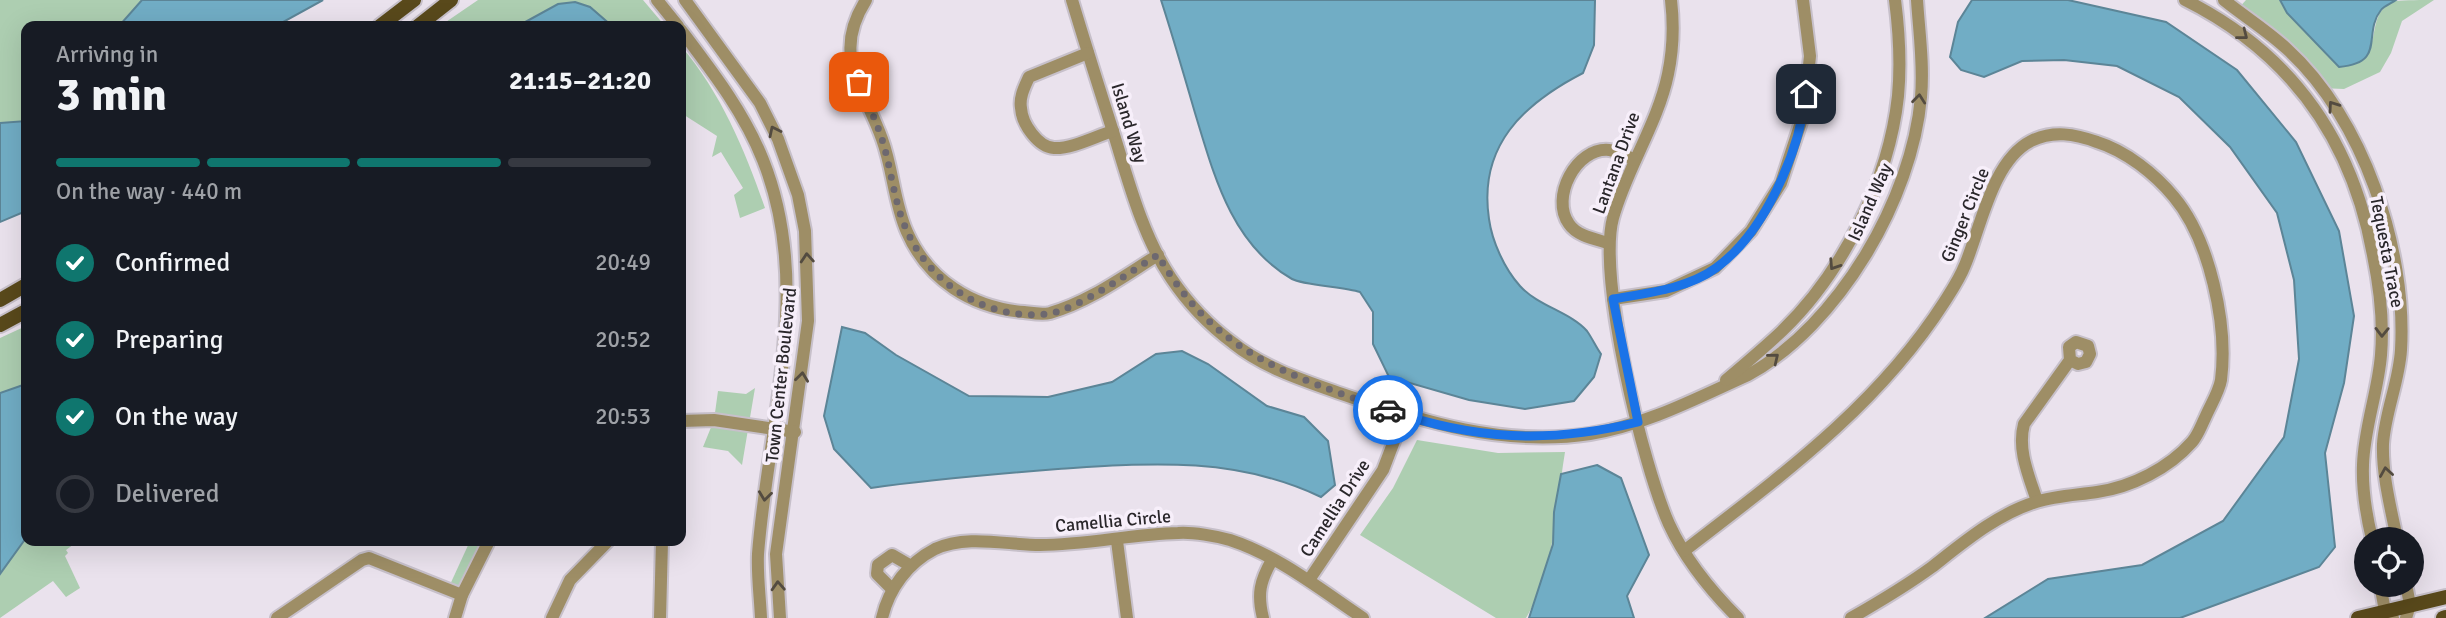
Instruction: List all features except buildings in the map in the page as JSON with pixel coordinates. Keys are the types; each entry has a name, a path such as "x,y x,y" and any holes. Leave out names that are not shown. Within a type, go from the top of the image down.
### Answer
{"main road":[{"path":"387,21 414,0"},
{"path":"424,21 451,0"},
{"path":"0,300 21,288"},
{"path":"0,325 21,314"},
{"path":"2358,618 2408,611 2446,597"}],"street":[{"name":"Town Center Boulevard","path":"657,0 674,21"},
{"name":"Town Center Boulevard","path":"685,0 760,103 778,139 798,195 806,231 810,295 795,432 776,554 779,618"},
{"path":"866,0 849,35 851,62 883,142 906,231 920,256 942,281 966,298 1010,311 1046,314 1108,286 1158,255"},
{"name":"Island Way","path":"1072,0 1134,200 1171,279 1202,315 1233,344 1273,368 1404,415 1494,436 1536,438 1591,433 1638,422 1714,390 1764,366 1805,332 1834,300 1863,260 1884,221 1905,165 1921,96 1917,0"},
{"name":"Lantana Drive","path":"1638,422 1613,299 1608,243 1614,216 1668,76 1674,26 1671,0"},
{"path":"1613,299 1666,290 1715,268 1751,231 1781,183 1804,113 1810,56 1803,0"},
{"name":"Island Way","path":"1714,390 1783,330 1812,298 1860,220 1883,159 1898,96 1899,32 1895,0"},
{"name":"Tequesta Trace","path":"2185,0 2223,19 2283,70 2332,132 2366,216 2382,299 2383,329 2381,359 2362,464 2363,501 2369,527"},
{"path":"2223,19 2224,0"},
{"name":"Tequesta Trace","path":"2224,0 2288,50 2312,76 2340,116 2384,210 2395,260 2401,328 2399,368 2383,443 2395,527"},
{"path":"2223,19 2246,0"},
{"name":"Town Center Boulevard","path":"686,37 720,82 747,125 764,161 787,252 788,314 758,557 761,618"},
{"path":"1088,53 1029,77 1020,110 1033,136 1045,146 1057,148 1113,131"},
{"name":"Ginger Circle","path":"1684,551 1797,464 1858,410 1904,360 1964,270 1998,174 2010,157 2031,141 2055,134 2074,134 2103,143 2131,159 2175,198 2193,227 2210,271 2217,310 2221,383 2195,440 2165,466 2131,483 2103,491 2037,501 1992,522 1893,593 1851,618"},
{"path":"1608,243 1583,236 1569,224 1563,207 1566,184 1578,163 1594,153 1610,150 1635,160"},
{"path":"1883,159 1905,165"},
{"path":"777,204 798,195"},
{"path":"2037,501 2021,449 2021,436 2024,424 2070,360"},
{"name":"Camellia Drive","path":"1309,580 1383,470 1404,415"},
{"path":"686,421 715,420 795,432"},
{"path":"1638,422 1657,493 1684,551 1708,585 1738,618"},
{"name":"Camellia Circle","path":"882,618 892,589 911,566 937,548 970,541 1040,545 1117,541 1179,532 1230,540 1309,580 1357,616"},
{"path":"1117,541 1128,618"},
{"path":"455,618 462,595 486,546"},
{"path":"552,618 570,580 603,546"},
{"path":"660,618 662,546"},
{"path":"892,589 877,574 878,565 892,555 911,566"},
{"path":"277,618 362,560 369,558 462,595"},
{"path":"1263,618 1258,596 1261,579 1272,561"},
{"path":"2384,597 2389,614"}],"green space":[{"path":"0,0 142,0 123,21 21,21 21,121 0,123"},
{"path":"478,0 643,0 661,21 606,21 590,7 558,4 527,21 447,21"},
{"path":"2246,0 2279,0 2287,13 2340,67 2356,64 2365,57 2378,16 2384,7 2395,1 2434,0 2402,21 2391,53 2380,72 2344,89 2320,88 2237,10"},
{"path":"686,52 720,103 749,165 765,208 740,218 734,195 743,188 721,152 712,157 717,136 686,116"},
{"path":"21,328 21,386 0,393 0,338"},
{"path":"755,388 742,465 728,451 703,447 714,420 718,391 746,394"},
{"path":"1417,440 1498,453 1565,452 1549,559 1536,600 1526,618 1496,618 1360,535 1393,488"},
{"path":"21,545 71,546 66,550 68,553 65,556 80,588 66,597 53,581 0,618 0,575"},
{"path":"468,546 486,546 462,595 448,589"}],"water":[{"path":"142,0 323,0 285,21 123,21"},
{"path":"1161,0 1595,0 1594,45 1583,73 1541,99 1509,130 1498,149 1487,193 1493,236 1514,279 1527,293 1581,325 1601,354 1594,377 1574,401 1525,409 1469,400 1389,377 1373,344 1373,312 1360,292 1297,281 1271,264 1254,247 1240,227 1218,184"},
{"path":"1972,0 2068,0 2166,22 2237,70 2296,142 2339,231 2354,316 2344,383 2325,453 2335,547 2319,567 2180,618 1985,618 2048,579 2142,565 2223,521 2284,437 2299,359 2294,280 2277,213 2230,147 2179,97 2117,66 2064,60 2022,61 1984,77 1961,70 1950,57 1958,22"},
{"path":"2280,0 2396,0 2382,9 2376,19 2371,46 2363,60 2339,67 2287,13"},
{"path":"575,2 590,7 606,21 527,21 558,4"},
{"path":"21,121 21,213 0,222 0,123"},
{"path":"842,327 865,333 896,355 969,396 1048,397 1112,382 1156,354 1182,351 1208,364 1267,406 1304,417 1328,441 1335,485 1321,497 1257,474 1192,465 1159,464 1035,471 871,488 834,449 824,416"},
{"path":"21,386 21,545 0,574 0,393"},
{"path":"1597,465 1621,478 1649,555 1627,596 1634,618 1529,618 1553,544 1554,512 1561,474"}],"way so far":[{"path":"859,82 883,142 906,231 920,256 942,281 966,298 1010,311 1046,314 1066,308 1108,286 1158,255 1171,279 1202,315 1233,344 1273,368 1388,410"}],"route":[{"path":"1388,410 1452,428 1494,436 1536,438 1591,433 1638,422 1613,299 1666,290 1715,268 1751,231 1781,183 1804,113 1806,94"}]}
